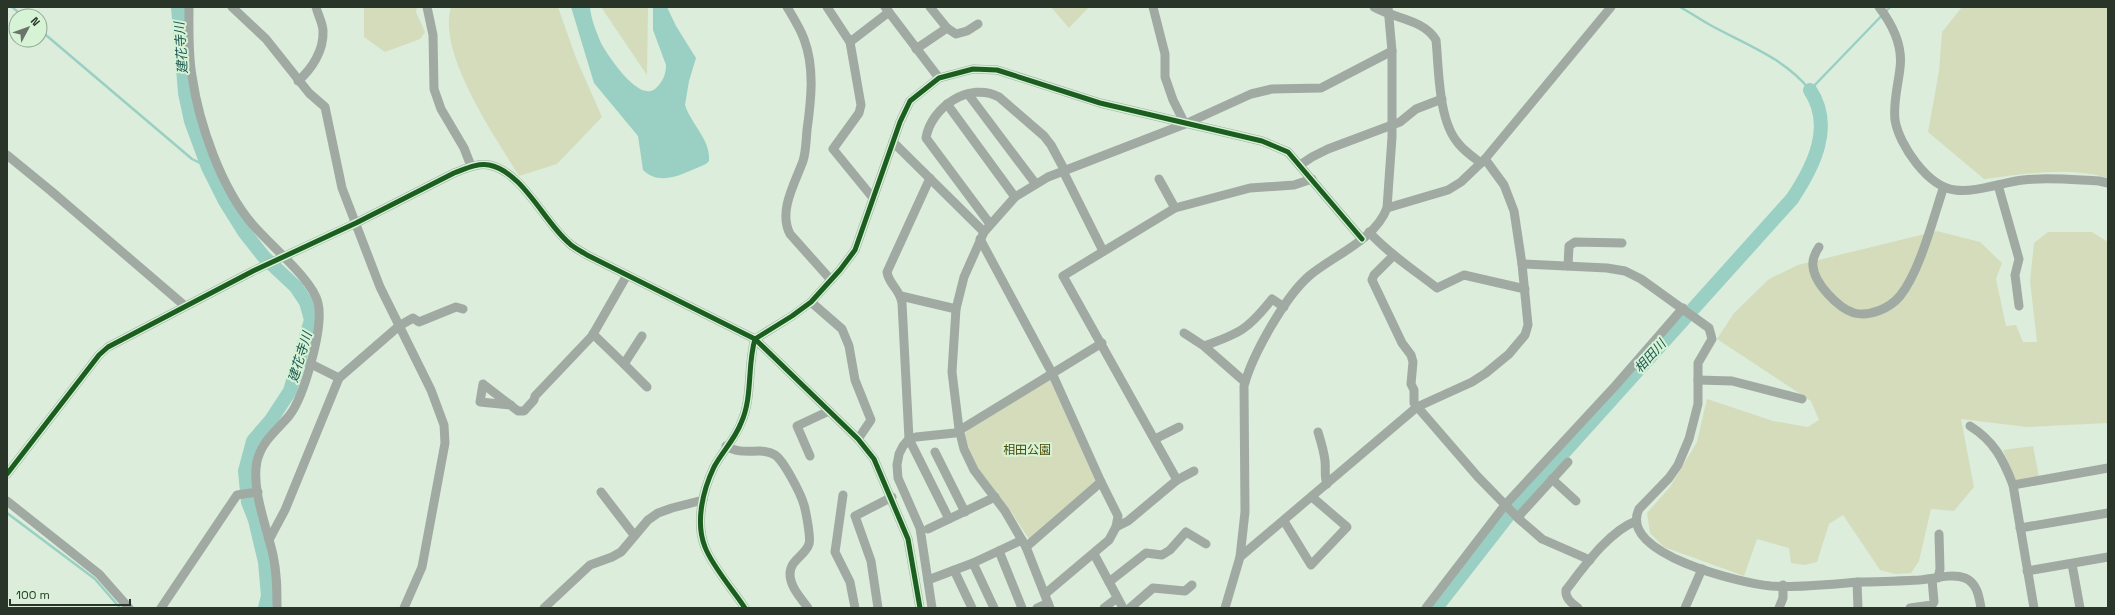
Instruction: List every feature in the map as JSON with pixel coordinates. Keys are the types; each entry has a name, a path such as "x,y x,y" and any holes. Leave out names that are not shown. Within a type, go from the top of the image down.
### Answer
{"street":[{"path":"189,7 189,40 192,76 201,115 217,162 231,192 251,223 311,288 318,302 319,329 298,400 289,416 268,438 262,448 257,462 256,478 258,492 276,574 277,608"},
{"path":"232,7 266,39 298,81 325,107 342,188 380,287 431,390 444,425 445,443 422,567 404,608"},
{"path":"298,81 312,66 322,43 323,30 316,7"},
{"path":"427,7 433,35 434,89 441,109 464,148 471,166"},
{"path":"787,7 804,40 810,62 811,104 803,160 793,181 787,208 786,226 790,234 832,280"},
{"path":"827,7 850,42 861,105 859,113 833,149 873,198"},
{"path":"930,7 947,28 956,34 967,31 978,24"},
{"path":"1153,7 1165,54 1165,77 1173,100 1185,124"},
{"path":"1240,558 1418,407 1472,382 1497,365 1520,344 1528,325 1522,264 1514,211 1510,198 1501,180 1483,161 1457,142 1451,133 1442,99 1436,40 1425,27 1388,11 1374,7"},
{"path":"1387,208 1448,190 1461,182 1483,161 1611,7"},
{"path":"1878,7 1894,31 1899,48 1900,66 1894,104 1895,121 1909,152 1931,179 1943,188 1957,191 2024,180 2099,181 2108,183"},
{"path":"850,42 887,9 939,78"},
{"path":"1225,608 1240,558 1245,512 1245,382 1247,374 1284,307 1296,290 1309,276 1362,239 1379,223 1387,208 1392,124 1392,51 1388,11"},
{"path":"916,49 947,28"},
{"path":"1048,602 1024,544 995,497 974,470 964,449 959,429 952,372 956,309 964,277 982,235 1015,197 1035,183 1185,124 1251,94 1272,89 1321,88 1392,51"},
{"path":"746,608 705,548 701,522 703,500 709,479 726,446 742,423 746,406 751,351 755,339 792,316 811,302 832,280 855,250 900,122 910,101 939,78 974,69 997,70 1100,103 1262,141 1288,152 1362,239"},
{"path":"990,224 926,138 938,112 947,104 968,94 985,91 999,97 1044,136 1051,145 1103,250"},
{"path":"968,94 1035,183"},
{"path":"1300,165 1312,156 1328,149 1400,122 1416,109 1442,99"},
{"path":"947,104 1015,197"},
{"path":"893,142 930,178 982,235 1052,373 1101,482 1117,510 1118,516 1116,527 1109,540 1048,602 1037,608"},
{"path":"7,155 185,306"},
{"path":"7,474 95,361 108,347 185,306 356,223 454,172 471,166 488,165 508,174 569,243 587,255 755,339 858,439 874,459 892,497 908,539 920,608"},
{"path":"930,178 887,272 888,280 898,289 901,296 908,439 949,519"},
{"path":"1158,179 1175,208"},
{"path":"1178,480 1063,276 1103,250 1175,208 1250,188 1294,185 1312,179"},
{"path":"1998,185 2019,259 2015,275 2019,306"},
{"path":"1819,247 1814,255 1813,266 1816,279 1827,293 1849,311 1868,314 1878,311 1890,305 1900,296 1907,286 1925,244 1943,188"},
{"path":"1369,232 1393,256 1401,260 1437,288 1464,275 1525,289"},
{"path":"1568,266 1569,246 1575,242 1622,243"},
{"path":"1393,256 1372,280 1402,343 1411,355 1413,362 1411,384 1414,390 1414,403 1478,477 1516,516 1542,539 1590,560"},
{"path":"1522,264 1625,271 1641,278 1709,328 1712,339 1698,363 1698,404 1689,439 1678,465 1669,478 1639,509 1636,515 1636,522 1639,531 1658,551 1702,569 1757,584 1783,585 1955,576 1965,578 1975,586 1981,608"},
{"path":"511,405 518,411 524,411 534,400 535,396 593,334 627,275"},
{"path":"901,296 956,309"},
{"path":"1204,346 1234,335 1244,329 1272,298 1284,307"},
{"path":"811,302 842,328 849,346 855,380 871,420 858,439"},
{"path":"269,540 285,510 338,378 399,326 413,318 419,322 456,307 463,309"},
{"path":"1426,608 1506,506 1684,309"},
{"path":"1184,333 1204,346 1245,382"},
{"path":"593,334 647,387"},
{"path":"624,364 642,336"},
{"path":"908,439 955,433 959,429 1102,343"},
{"path":"310,363 338,378"},
{"path":"1698,380 1732,381 1802,399"},
{"path":"810,456 797,426 829,411"},
{"path":"1970,426 1988,438 1993,444 2006,467 2013,485 2034,608"},
{"path":"1155,440 1179,427"},
{"path":"1318,432 1325,462 1324,477 1328,484"},
{"path":"908,439 899,454 897,465 898,478 920,528 932,608"},
{"path":"726,446 733,450 744,452 768,452 774,454 779,458 787,471 804,505 810,539 806,550 792,564 790,579 793,588 808,608"},
{"path":"935,452 965,512"},
{"path":"1516,516 1568,462"},
{"path":"2013,485 2108,468"},
{"path":"1116,527 1128,521 1178,480 1194,471"},
{"path":"1552,479 1576,501"},
{"path":"928,580 973,563 999,551 1024,544 1101,482"},
{"path":"161,608 237,495 258,492"},
{"path":"601,492 634,534"},
{"path":"843,496 835,552 850,582 855,608"},
{"path":"1284,521 1311,566 1347,527 1312,496"},
{"path":"878,608 871,561 855,516 892,497"},
{"path":"928,529 995,497"},
{"path":"544,608 590,565 621,552 634,534 648,520 658,513 703,500"},
{"path":"7,501 99,574 129,608"},
{"path":"2020,528 2108,512"},
{"path":"1578,608 1570,602 1565,595 1566,590 1590,560 1619,531 1636,522"},
{"path":"1109,582 1146,553 1162,556 1186,532 1206,544"},
{"path":"1910,608 1932,605 1934,602 1940,569 1939,534"},
{"path":"999,551 1022,608"},
{"path":"1094,554 1123,608"},
{"path":"2027,571 2108,557"},
{"path":"973,563 994,608"},
{"path":"2072,564 2080,608"},
{"path":"1685,608 1702,569"},
{"path":"954,570 972,608"},
{"path":"1857,582 1858,608"},
{"path":"1130,608 1153,588 1185,591 1192,585"},
{"path":"1779,608 1783,598 1783,585"},
{"path":"1104,608 1117,598"}],"green space":[{"path":"364,7 417,7 416,12 425,32 420,39 385,52 364,37"},
{"path":"451,7 558,7 576,58 602,117 557,164 519,176 483,117 460,71 452,48 449,26"},
{"path":"601,7 648,7 647,75"},
{"path":"1051,7 1089,7 1069,28"},
{"path":"1962,7 2108,7 2108,178 2077,172 2046,172 1984,179 1928,132 1939,71 1942,32"},
{"path":"1937,231 1980,242 2002,263 1996,279 2006,326 2016,325 2023,342 2037,342 2030,281 2034,243 2048,232 2092,232 2108,242 2108,423 2027,427 1961,419 1974,487 1954,511 1931,509 1919,561 1911,573 1895,574 1880,570 1843,515 1829,524 1817,562 1804,565 1791,563 1789,548 1757,539 1744,576 1664,547 1650,533 1647,513 1670,487 1697,442 1707,399 1773,421 1808,427 1819,420 1811,401 1717,339 1734,313 1769,279 1798,265"},
{"name":"相田公園","path":"1047,379 1052,380 1097,480 1029,539 1010,510 975,464 964,435 971,425"},
{"path":"2033,446 2039,477 2015,480 2003,450"}],"water":[{"path":"571,7 590,7 597,34 610,58 634,85 642,90 650,91 657,87 662,80 665,74 666,65 653,30 653,7 667,7 676,26 696,58 689,81 685,105 707,146 709,161 706,164 674,177 666,178 658,178 643,170 638,136 594,83"}],"waterway":[{"name":"建花寺川","path":"178,7 185,93 191,121 208,167 225,201 245,233 264,257 296,287 306,302 311,320 290,391 271,420 253,441 245,471 248,502 255,520 265,562 268,596 265,608"},
{"path":"1680,7 1777,61 1789,69 1810,90 1890,7"},
{"path":"48,37 192,159 208,167"},
{"name":"相田川","path":"1436,608 1514,508 1792,199 1814,160 1821,132 1817,104 1810,90"},
{"path":"7,513 95,579 120,608"}],"cycle path":[{"path":"745,608 708,554 702,537 701,517 704,496 710,476 717,461 735,435 745,413 755,339 792,316 811,302 840,270 855,250 900,122 910,101 939,78 973,69 997,70 1100,103 1262,141 1288,152 1362,239"},
{"path":"7,474 99,355 108,347 253,271 356,223 454,173 467,168 489,165 501,169 512,177 522,187 560,234 575,248 755,339 858,439 874,459 908,539 920,608"}]}
